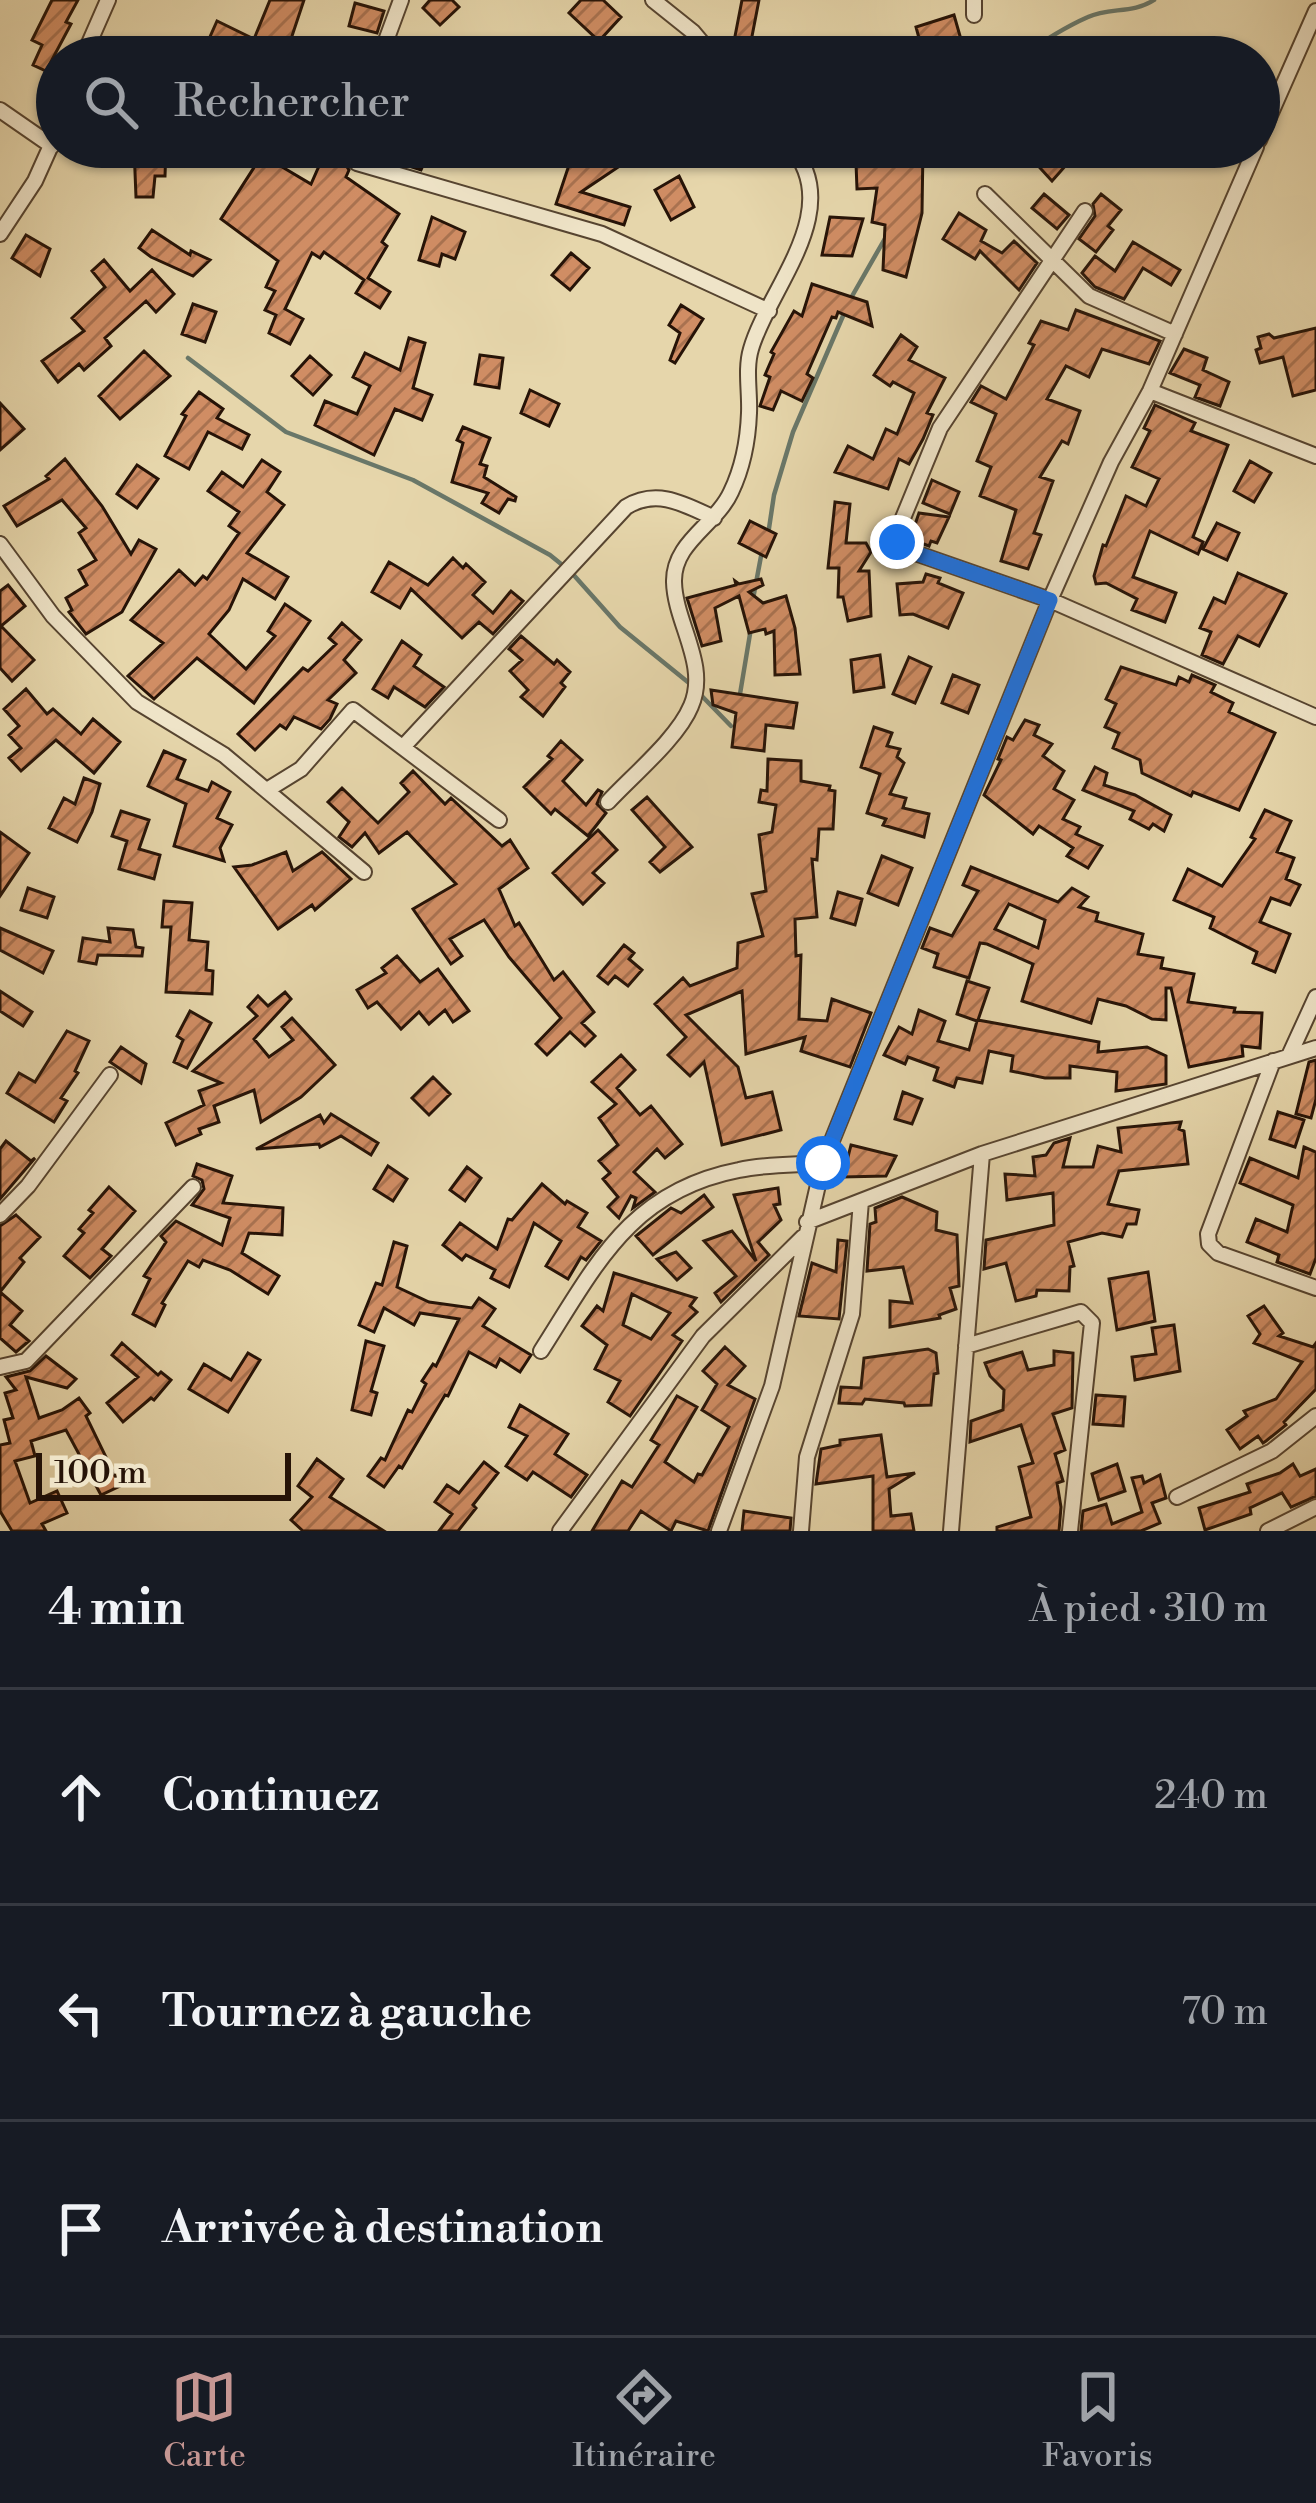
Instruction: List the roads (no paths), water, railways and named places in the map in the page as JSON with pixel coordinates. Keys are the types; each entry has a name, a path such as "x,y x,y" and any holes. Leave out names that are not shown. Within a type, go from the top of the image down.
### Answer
{"street":[{"path":"92,36 107,0"},
{"path":"388,36 401,0"},
{"path":"653,0 696,36"},
{"path":"1280,94 1316,11"},
{"path":"0,110 36,129"},
{"path":"0,234 41,168"},
{"path":"374,168 602,234 769,311"},
{"path":"608,802 690,710 696,678 674,580 676,562 727,501 743,459 749,353 803,240 808,219 803,168"},
{"path":"719,1531 772,1386 823,1163 1050,600 1111,462 1150,392 1248,168"},
{"path":"985,194 1089,296 1175,334"},
{"path":"1085,212 940,428 896,535 901,548 1050,600 1316,717"},
{"path":"1150,392 1316,456"},
{"path":"403,747 626,507 638,500 675,500 714,518"},
{"path":"0,544 53,616 137,702 224,755 364,872"},
{"path":"267,790 302,769 353,710 499,820"},
{"path":"1316,997 1281,1058 1208,1234 1218,1253 1316,1288"},
{"path":"560,1531 704,1336 805,1230 861,1201 982,1154 1316,1048"},
{"path":"0,1214 28,1186 110,1075"},
{"path":"951,1531 982,1154"},
{"path":"541,1351 610,1242 652,1204 716,1174 823,1163"},
{"path":"0,1367 26,1361 194,1187"},
{"path":"801,1531 808,1457 852,1315 861,1201"},
{"path":"966,1346 1081,1312 1092,1323 1070,1531"},
{"path":"1177,1497 1273,1451 1316,1416"},
{"path":"1268,1531 1316,1508"}],"waterway":[{"path":"1052,36 1088,17 1154,0"},
{"path":"851,298 887,235"},
{"path":"768,535 774,495 793,432 846,309"},
{"path":"188,358 286,432 413,480 550,555 620,627 689,683"},
{"path":"753,599 762,551"},
{"path":"739,700 751,628"},
{"path":"697,691 731,726"}]}
